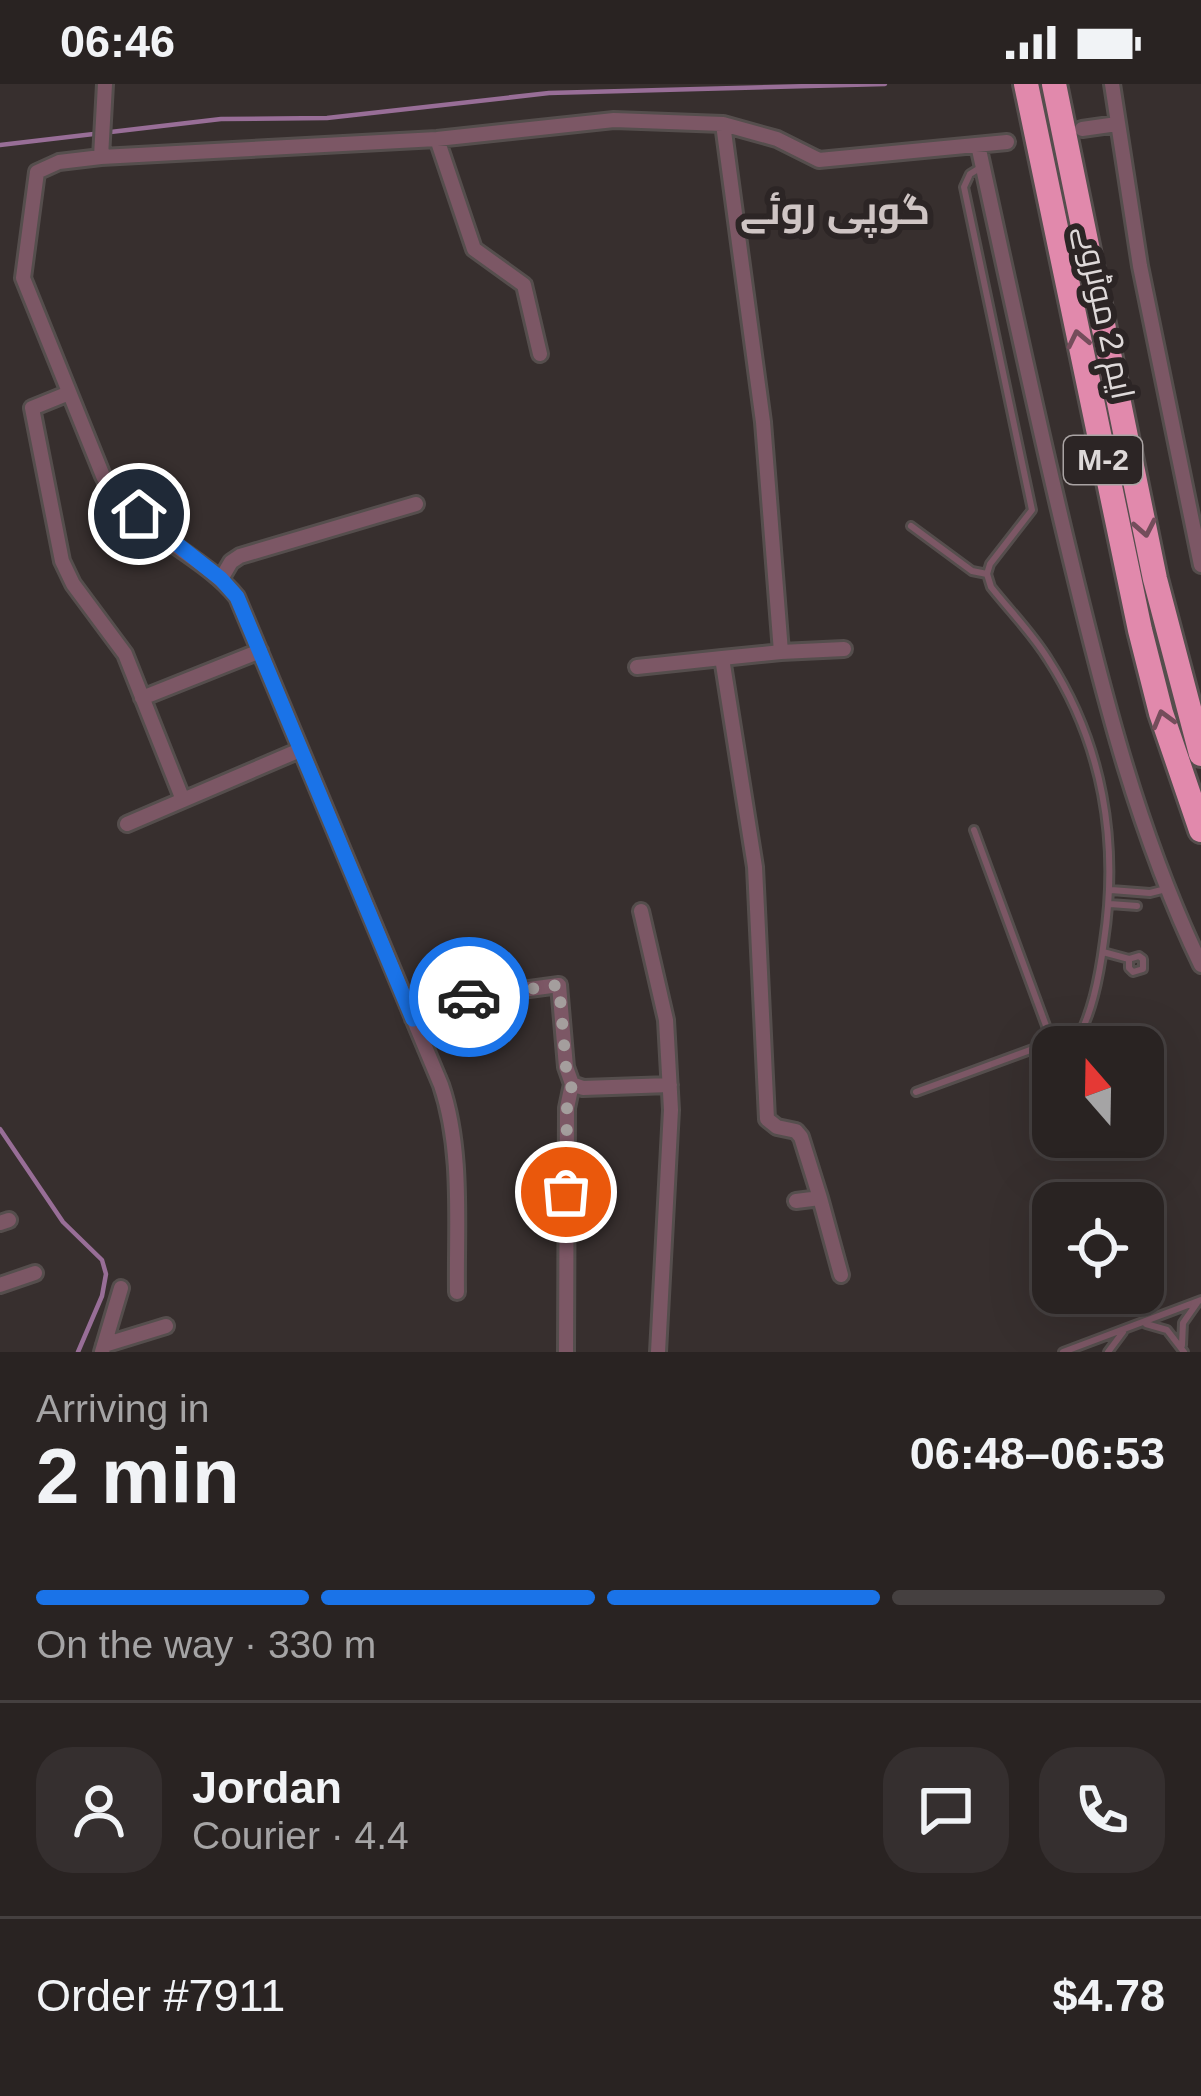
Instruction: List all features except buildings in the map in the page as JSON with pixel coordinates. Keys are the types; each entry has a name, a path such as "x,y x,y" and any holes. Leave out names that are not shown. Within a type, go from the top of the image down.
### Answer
{"highway":[{"name":"ایم 2 موٹروے","path":"1026,84 1150,671 1201,830"},
{"name":"ایم 2 موٹروے","path":"1054,84 1155,579 1201,754"}],"street":[{"path":"102,145 105,84"},
{"path":"1112,84 1140,266 1201,565"},
{"path":"458,1292 453,1125 441,1085 237,597 108,486 22,278 37,172 102,145 436,139 614,120 723,124 777,139 819,160 1007,142"},
{"path":"723,124 763,422 781,652"},
{"path":"1082,129 1117,124"},
{"path":"436,139 474,248 524,285 540,353"},
{"path":"979,145 1038,423 1105,701 1145,834 1201,965"},
{"path":"70,393 32,408 58,548 73,584 125,654 183,800"},
{"path":"221,579 240,556 416,504"},
{"path":"637,668 844,649"},
{"path":"142,698 260,651"},
{"path":"722,658 755,867 767,1120 801,1137 841,1275"},
{"path":"128,824 300,750"},
{"path":"640,911 665,1021 670,1085 658,1352"},
{"path":"413,1019 470,997 559,985 566,1067 572,1084 567,1108 566,1352"},
{"path":"572,1084 583,1088 670,1085"},
{"path":"796,1201 820,1198"},
{"path":"0,1285 35,1273"},
{"path":"103,1348 121,1288"},
{"path":"103,1348 166,1326"}],"lane":[{"path":"983,166 970,174 964,187 1032,510 987,574 991,587 1046,656 1082,724 1108,815 1110,904 1091,1013 1084,1026"},
{"path":"911,526 972,571 987,574"},
{"path":"974,830 1046,1026"},
{"path":"1111,890 1167,889"},
{"path":"1110,904 1137,906"},
{"path":"1103,952 1130,958"},
{"path":"916,1092 1032,1051"},
{"path":"1067,1352 1201,1300"},
{"path":"1183,1350 1183,1323 1187,1312 1201,1300"},
{"path":"1108,1352 1120,1333 1156,1325 1177,1338 1183,1350"}],"waterway":[{"path":"0,145 221,119 327,118 549,93 885,84"},
{"path":"0,1129 63,1222 102,1260 106,1274 102,1296 78,1352"}],"way so far":[{"path":"469,997 559,985 566,1067 572,1084 567,1108 566,1192"}],"district":[{"name":"گوپی روئے","path":"835,210"}],"route":[{"path":"139,514 237,597 413,1019 469,997"}]}
